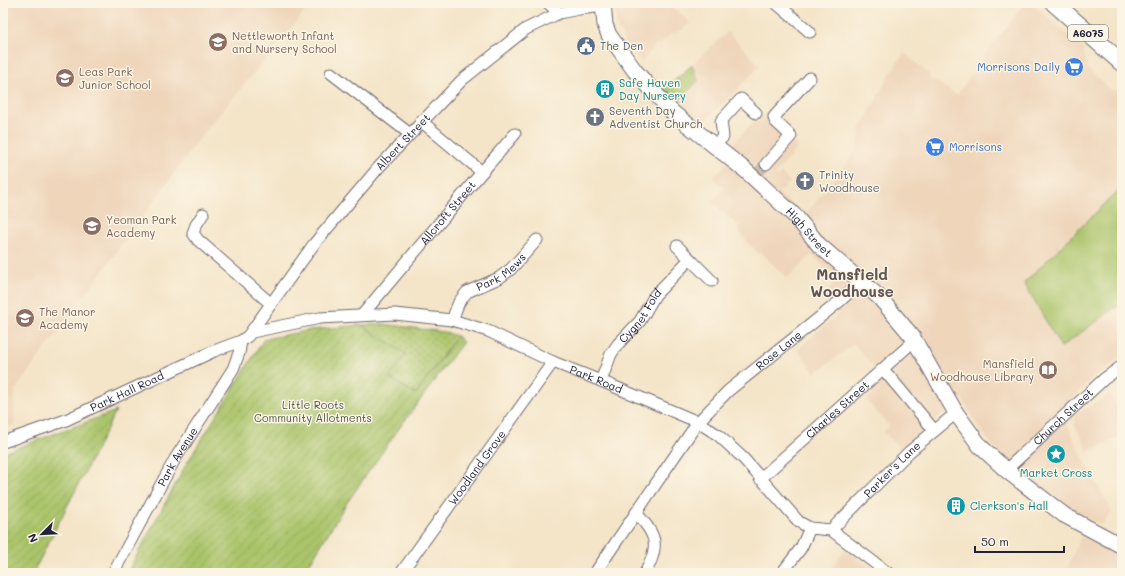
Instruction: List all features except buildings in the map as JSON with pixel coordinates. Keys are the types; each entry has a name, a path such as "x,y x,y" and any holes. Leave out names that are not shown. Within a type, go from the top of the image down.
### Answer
{"main road":[{"name":"A6075","path":"1054,3 1122,63"}],"street":[{"path":"548,3 559,13"},
{"path":"776,3 810,32"},
{"name":"Albert Street","path":"247,336 314,244 379,167 421,121 462,80 526,29 559,13 603,5"},
{"name":"High Street","path":"603,5 605,25 609,35 626,60 673,113 714,146 756,175 796,217 819,245 879,297 915,340 956,413 980,446 1006,470 1064,515 1122,546"},
{"path":"330,73 410,134"},
{"path":"766,164 791,136 775,121 774,118 810,78"},
{"path":"714,146 723,137 721,121 741,99 756,113"},
{"name":"Allcroft Street","path":"363,314 482,172 421,121"},
{"path":"482,172 515,134"},
{"path":"203,214 193,233 198,240 270,303"},
{"name":"Park Mews","path":"452,320 459,302 467,292 499,278 511,269 537,240"},
{"path":"677,246 712,281"},
{"name":"Cygnet Fold","path":"601,381 611,354 618,344 640,321 655,295 690,259"},
{"name":"Rose Lane","path":"595,573 698,422 728,391 840,301 861,281"},
{"name":"Park Road","path":"247,336 320,318 363,314 395,314 452,320 488,332 553,362 698,422 718,435 743,458 799,522 810,528"},
{"name":"Park Hall Road","path":"3,442 66,420 247,336"},
{"name":"Park Avenue","path":"113,573 175,459 233,369 247,336"},
{"name":"Charles Street","path":"760,479 915,340"},
{"name":"Woodland Grove","path":"401,573 553,362"},
{"name":"Church Street","path":"1006,470 1104,379 1122,366"},
{"path":"883,369 934,430"},
{"name":"Parker's Lane","path":"831,530 934,430 956,413"},
{"path":"636,513 650,528 655,544 653,558 645,573"},
{"path":"782,573 800,548 810,528 831,530 888,573"}],"shaded area":[{"path":"3,3 312,3 203,134 15,390 14,425 3,429"},
{"path":"614,3 669,3 690,23 682,30 670,34 659,46 656,44 642,62 626,45 617,27"},
{"path":"1025,3 1031,3 1083,48 1088,69 1112,90 1122,90 1122,187 1024,283 1061,347 1122,303 1122,357 1096,375 1061,410 1077,446 1112,512 1101,525 1066,505 1019,467 1000,455 980,430 962,398 919,434 902,451 884,432 889,426 866,400 878,388 884,379 854,344 815,373 797,349 839,314 825,296 833,285 832,274 812,255 788,278 785,277 761,252 759,254 750,245 741,234 738,225 711,202 724,188 713,178 736,152 731,146 761,114 798,147 775,174 777,177 781,173 790,182 779,193 805,215 858,149 861,128 891,72 904,53 930,75 928,77 957,95 992,45"},
{"path":"728,32 760,66 700,126 685,114 683,110 663,91"},
{"path":"1110,394 1122,413 1122,439 1121,436 1088,451 1075,425 1075,415"},
{"path":"1081,536 1122,557 1122,573 1065,573"},
{"path":"846,550 876,573 827,573"}],"green space":[{"path":"692,65 698,81 676,103 663,91"},
{"path":"1122,187 1122,303 1061,347 1024,283"},
{"path":"383,324 444,332 457,336 416,394 389,378 405,354 361,325"},
{"name":"Little Roots Community Allotments","path":"361,325 406,354 389,378 416,394 457,336 463,342 400,427 346,504 304,573 127,573 187,463 264,339 311,330"},
{"path":"116,411 33,573 3,573 3,453"}],"tunnel":[{"path":"758,173 766,164"}],"place":[{"name":"Nettleworth Infant and Nursery School","path":"218,42"},
{"name":"The Den","path":"586,46"},
{"name":"Morrisons Daily","path":"1074,67"},
{"name":"Leas Park Junior School","path":"65,78"},
{"name":"Safe Haven Day Nursery","path":"605,89"},
{"name":"Seventh Day Adventist Church","path":"595,117"},
{"name":"Morrisons","path":"935,147"},
{"name":"Trinity Woodhouse","path":"805,181"},
{"name":"Yeoman Park Academy","path":"92,226"},
{"name":"The Manor Academy","path":"25,318"},
{"name":"Mansfield Woodhouse Library","path":"1048,370"},
{"name":"Market Cross","path":"1056,454"},
{"name":"Clerkson's Hall","path":"956,506"}],"district":[{"name":"Mansfield Woodhouse","path":"852,284"}]}
